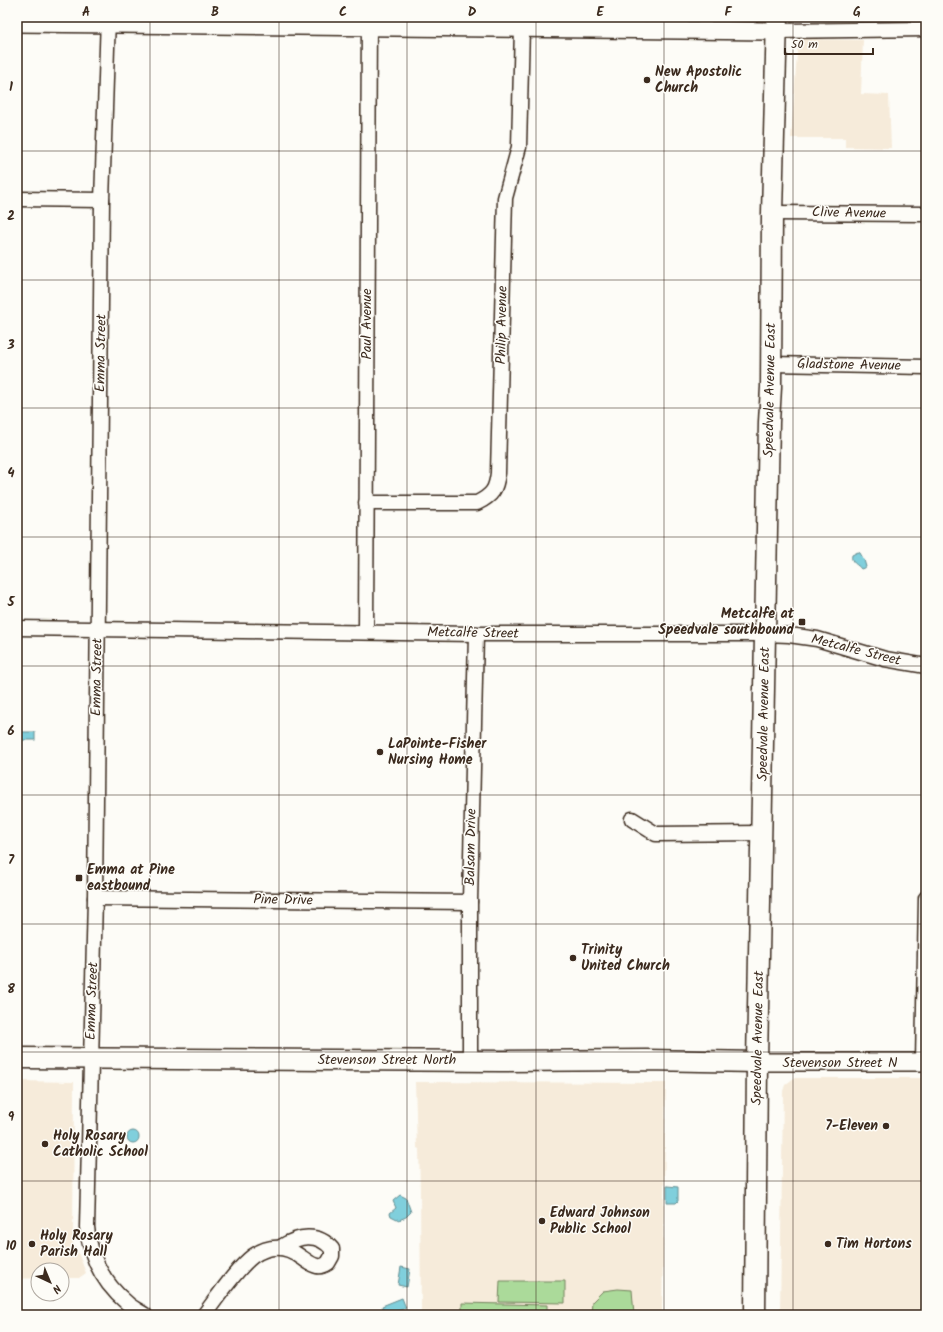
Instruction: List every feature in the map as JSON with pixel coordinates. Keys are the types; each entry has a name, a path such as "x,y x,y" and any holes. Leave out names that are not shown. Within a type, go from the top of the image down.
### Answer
{"main road":[{"name":"Speedvale Avenue East","path":"755,1315 765,634 771,364 772,213 777,24"},
{"name":"Stevenson Street North","path":"17,1058 646,1060 758,1062"}],"street":[{"path":"17,23 108,21 369,22 522,28 777,24 926,30"},
{"name":"Emma Street","path":"108,21 102,200 95,898 86,1227 89,1243 100,1272 110,1286 127,1303 145,1315"},
{"name":"Paul Avenue","path":"366,632 369,22"},
{"name":"Philip Avenue","path":"366,503 478,503 488,498 496,487 498,472 505,198 519,147 522,28"},
{"path":"17,199 102,200"},
{"name":"Clive Avenue","path":"772,213 926,214"},
{"name":"Gladstone Avenue","path":"771,364 926,367"},
{"name":"Metcalfe Street","path":"17,628 476,634 789,635 817,639 885,659 926,666"},
{"name":"Balsam Drive","path":"470,1060 470,902 476,634"},
{"path":"632,819 656,834 762,833"},
{"name":"Pine Drive","path":"95,898 470,902"},
{"path":"925,1062 926,898"},
{"name":"Stevenson Street N","path":"758,1062 925,1062"},
{"path":"204,1315 249,1259 268,1249 282,1247"}],"shaded area":[{"path":"798,39 863,40 861,94 889,95 891,148 845,147 845,138 791,138"},
{"path":"794,1078 926,1078 926,1315 780,1315 783,1091 785,1085"},
{"name":"Holy Rosary Catholic School","path":"17,1081 74,1082 73,1244 76,1247 86,1273 79,1278 70,1278 70,1262 30,1262 30,1278 17,1279"},
{"name":"Edward Johnson Public School","path":"415,1082 666,1083 662,1315 421,1315 419,1149 417,1148"}],"green space":[{"path":"500,1281 565,1281 565,1303 499,1302"},
{"path":"618,1289 632,1290 634,1315 591,1315 592,1302 603,1291"},
{"path":"462,1303 547,1305 547,1315 462,1315"}],"water":[{"path":"858,552 864,560 866,567 861,569 852,560 852,555"},
{"path":"20,732 35,732 35,740 20,740"},
{"path":"131,1131 135,1131 139,1137 135,1143 131,1143 127,1139 127,1135"},
{"path":"667,1186 678,1187 678,1201 676,1203 667,1203"},
{"path":"400,1195 406,1198 411,1212 406,1217 399,1220 391,1216 390,1213 396,1208 393,1201"},
{"path":"401,1267 410,1269 407,1287 398,1285"},
{"path":"402,1298 406,1308 386,1315 382,1306"}],"place":[{"name":"New Apostolic Church","path":"647,80"},
{"name":"Metcalfe at Speedvale southbound","path":"802,622"},
{"name":"LaPointe-Fisher Nursing Home","path":"380,752"},
{"name":"Emma at Pine eastbound","path":"79,878"},
{"name":"Trinity United Church","path":"573,958"},
{"name":"7-Eleven","path":"886,1126"},
{"name":"Holy Rosary Catholic School","path":"45,1144"},
{"name":"Edward Johnson Public School","path":"542,1221"},
{"name":"Holy Rosary Parish Hall","path":"32,1244"},
{"name":"Tim Hortons","path":"828,1244"}]}
